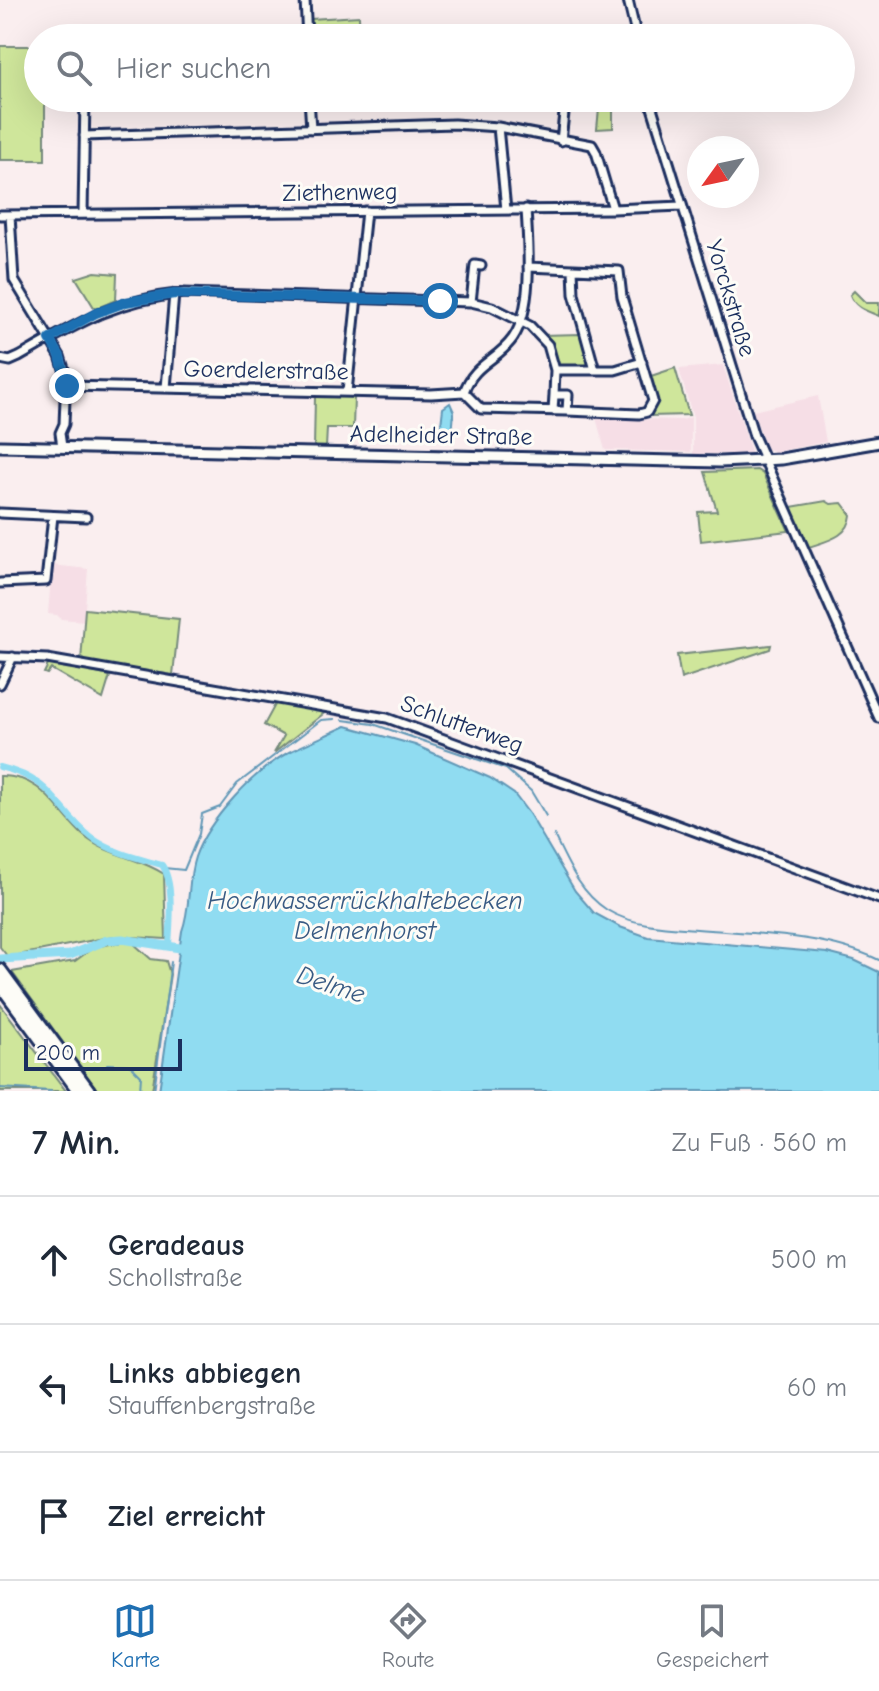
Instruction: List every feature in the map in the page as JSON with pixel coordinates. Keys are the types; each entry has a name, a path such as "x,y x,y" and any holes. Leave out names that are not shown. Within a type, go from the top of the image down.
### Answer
{"highway":[{"path":"0,970 89,1091"},
{"path":"0,984 79,1091"}],"main road":[{"name":"Adelheider Straße","path":"0,446 62,443 764,461 879,442"}],"street":[{"path":"305,0 306,24"},
{"path":"628,0 634,24"},
{"path":"83,214 85,112"},
{"path":"310,112 311,129"},
{"path":"561,141 564,112"},
{"name":"Yorckstraße","path":"653,112 742,403 764,461 879,718"},
{"path":"84,136 454,124 498,127 592,145 613,209"},
{"path":"498,127 506,210"},
{"name":"Ziethenweg","path":"0,215 681,206"},
{"path":"526,209 528,293 520,319 513,337 472,373 464,392 481,409 647,412 653,401 622,297 619,271 528,267"},
{"path":"347,392 366,211"},
{"path":"10,215 14,280 60,356 67,386 66,430 62,443"},
{"path":"471,302 474,265"},
{"path":"573,269 574,294 595,370"},
{"path":"166,388 174,294"},
{"path":"0,359 10,361 19,357 48,336 96,313 126,302 174,294 471,302 520,319 548,345 555,370 553,411"},
{"path":"555,370 615,370 642,362"},
{"name":"Goerdelerstraße","path":"67,386 464,392"},
{"path":"554,395 568,395 567,411"},
{"path":"0,513 86,517"},
{"path":"0,583 46,581 53,516"},
{"name":"Schlutterweg","path":"0,657 47,659 387,718 879,899"},
{"path":"0,684 13,657"}],"shaded area":[{"path":"723,365 752,454 693,454 693,418 679,369"},
{"path":"818,396 826,442 775,452 766,449 753,411"},
{"path":"691,417 691,452 605,450 596,418 682,420"},
{"path":"52,565 88,569 84,621 61,619 48,614"}],"green space":[{"path":"359,16 359,24 311,24 311,19"},
{"path":"0,46 24,46 24,112 45,112 45,160 0,160"},
{"path":"599,112 613,112 613,128 597,129"},
{"path":"95,272 117,274 116,300 95,309 76,278"},
{"path":"854,291 866,303 879,303 879,316 855,303 850,295"},
{"path":"581,334 591,362 575,368 557,365 541,335"},
{"path":"675,368 689,415 649,416 655,402 648,377"},
{"path":"315,396 354,397 353,428 327,428 326,448 314,448"},
{"path":"757,470 763,474 789,531 701,541 698,512 717,511 705,472"},
{"path":"826,501 842,503 851,515 849,523 835,538 806,548 791,507"},
{"path":"85,609 179,619 173,675 81,661"},
{"path":"771,645 770,649 681,679 677,655"},
{"path":"49,663 110,676 103,699 51,669 44,673"},
{"path":"276,703 327,711 274,753 284,736 264,725"},
{"path":"0,776 15,777 38,788 93,843 164,874 166,939 114,936 8,957 0,947"},
{"path":"133,943 151,959 166,961 170,974 152,1091 98,1091 12,972 75,961 94,947"},
{"path":"0,1004 66,1091 0,1091"}],"water":[{"path":"450,403 454,412 452,435 446,439 440,434 443,408"},
{"name":"Hochwasserrückhaltebecken Delmenhorst","path":"346,726 415,745 490,778 514,794 575,891 594,913 620,927 648,937 827,953 854,960 879,972 879,1091 159,1091 191,875 201,843 221,813 261,771 289,752"}],"waterway":[{"path":"164,868 184,870 199,834 202,814 220,807 237,784 321,720 335,719"},
{"path":"343,720 373,724 506,769 531,791 546,816"},
{"path":"0,767 19,773 44,788 79,827 108,848 162,865 170,893 169,946"},
{"path":"554,835 569,866 589,895 617,915 639,923 813,940 858,951 879,960"},
{"name":"Delme","path":"0,959 70,955 107,940 122,939 193,950"},
{"path":"154,1091 171,962"},
{"path":"107,1064 130,1065 141,1076 140,1091"},
{"path":"0,1088 51,1091"}],"route":[{"path":"67,386 60,356 50,339 96,313 126,302 184,293 440,301"}]}
